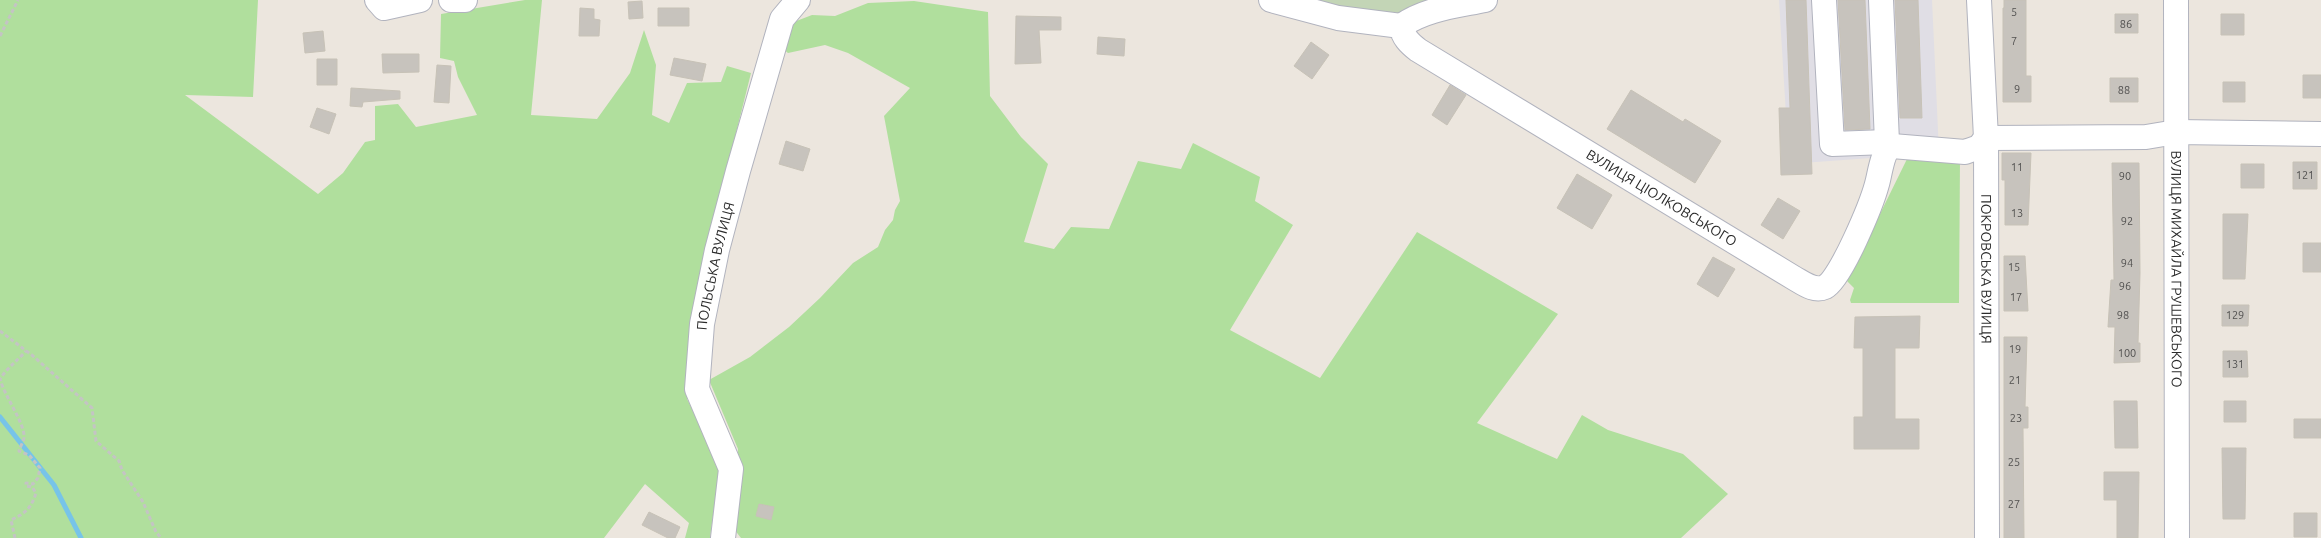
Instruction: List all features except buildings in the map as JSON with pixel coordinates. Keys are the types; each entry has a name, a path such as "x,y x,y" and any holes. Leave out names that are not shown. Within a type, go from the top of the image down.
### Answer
{"street":[{"path":"377,0 384,8 420,0"},
{"path":"451,0 465,0"},
{"name":"ПОЛЬСЬКА ВУЛИЦЯ","path":"723,538 731,469 697,389 702,324 733,189 779,28 782,19 798,0"},
{"path":"1271,0 1338,18 1401,26 1408,20 1436,10 1485,0"},
{"path":"1824,0 1832,144 1888,144 1965,152 1978,147 1986,138 2146,137 2176,132 2321,134"},
{"path":"1881,0 1888,144"},
{"name":"ПОКРОВСЬКА ВУЛИЦЯ","path":"1979,0 1986,138 1987,538"},
{"name":"ВУЛИЦЯ МИХАЙЛА ГРУШЕВСЬКОГО","path":"2176,0 2176,538"},
{"name":"ВУЛИЦЯ ЦІОЛКОВСЬКОГО","path":"1401,26 1402,34 1408,43 1418,50 1810,287 1818,289 1827,286 1844,263 1876,187 1888,144"}],"path":[{"path":"0,36 18,0"},
{"path":"0,330 92,408 96,441 119,461 122,470 143,502 156,532 161,538"},
{"path":"16,538 11,520 31,507 36,493 32,487 26,486 26,483 33,484 38,478 40,468 29,455 19,451 24,437 20,424 3,391 0,379 6,369 17,362 26,351"}],"shaded area":[{"path":"1779,0 1932,0 1939,153 1789,164"}],"green space":[{"path":"0,0 258,0 253,97 185,95 318,194 343,173 365,142 375,140 375,106 398,104 416,127 477,115 458,77 454,61 440,58 441,14 525,0 542,0 531,115 597,119 630,73 644,30 656,65 652,115 669,123 687,83 721,82 727,66 751,73 733,145 723,196 700,280 687,399 720,463 710,538 685,538 689,523 645,484 604,538 0,538"},
{"path":"1298,0 1452,0 1392,17"},
{"path":"914,1 988,12 990,96 1021,137 1048,164 1024,242 1054,249 1071,227 1109,229 1138,161 1181,169 1193,143 1260,177 1255,201 1293,225 1230,330 1320,378 1417,232 1558,314 1477,423 1557,459 1582,415 1608,430 1683,454 1728,494 1681,538 741,538 734,529 738,449 709,380 750,357 789,327 853,263 878,247 885,230 893,220 895,210 900,201 884,116 910,88 848,53 825,45 788,53 782,48 786,25 812,15 835,16 868,3"},
{"path":"1907,159 1960,159 1959,303 1851,303 1850,300 1854,288 1847,281"}],"waterway":[{"path":"0,417 54,485 81,538"}]}
